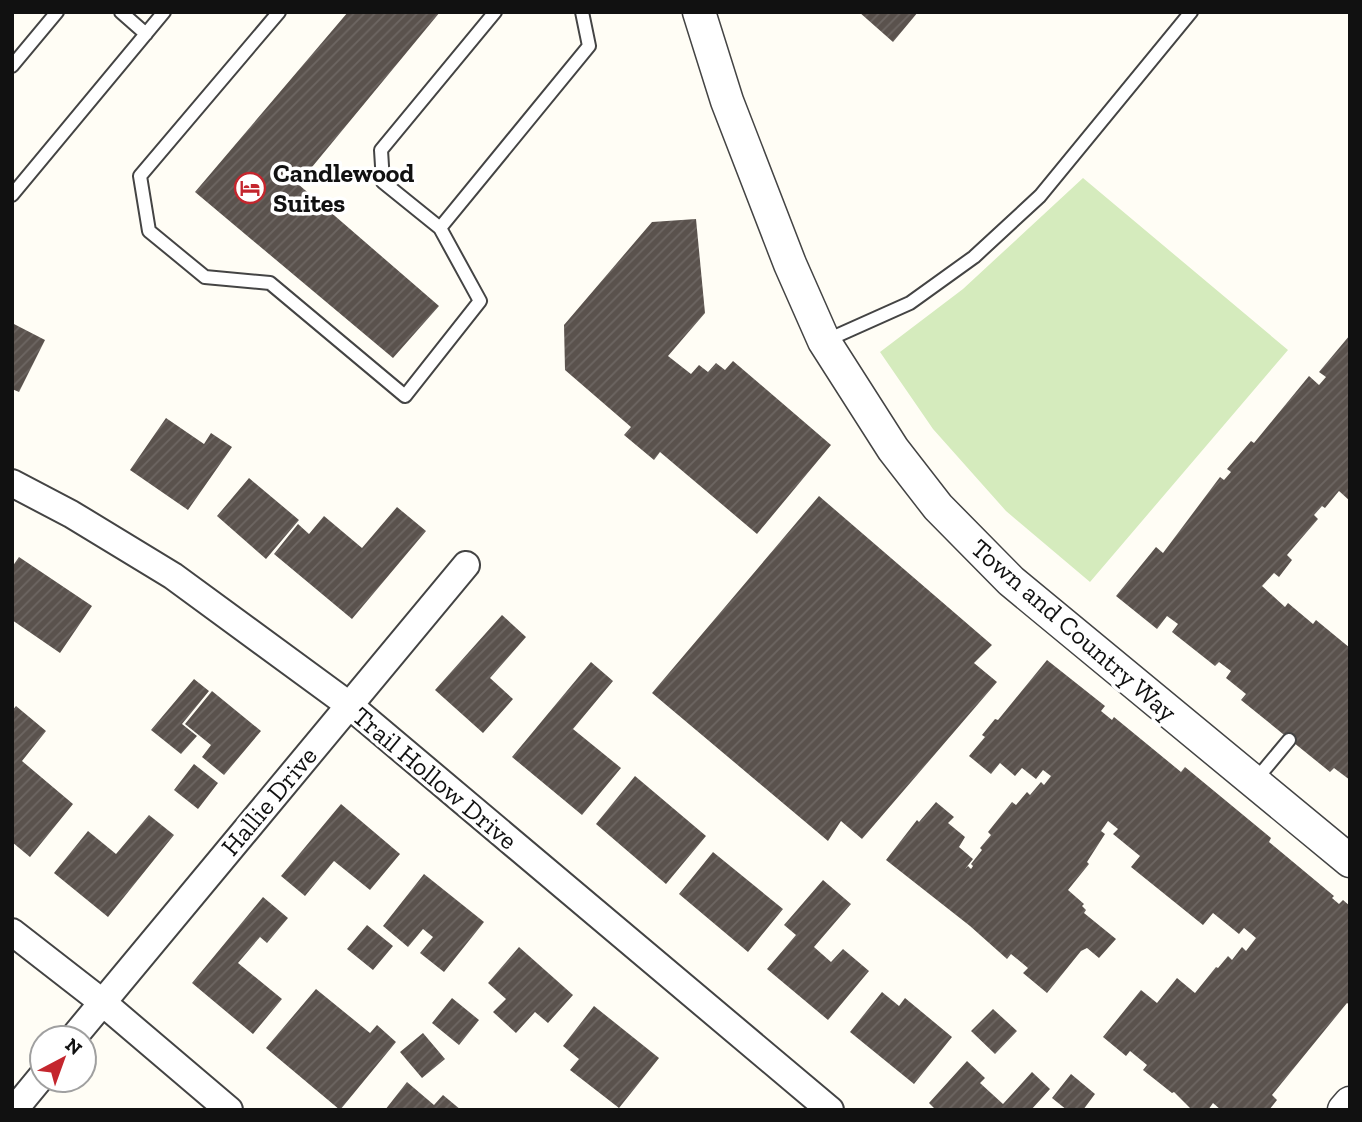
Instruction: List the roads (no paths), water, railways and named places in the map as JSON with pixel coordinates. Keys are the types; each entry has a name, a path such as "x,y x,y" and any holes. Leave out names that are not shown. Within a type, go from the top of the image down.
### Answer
{"street":[{"name":"Town and Country Way","path":"699,12 754,176 824,341 893,449 938,506 1011,581 1350,861"},
{"name":"Trail Hollow Drive","path":"12,483 71,514 173,576 349,705 830,1110"},
{"name":"Hallie Drive","path":"84,1024 466,565"},
{"path":"12,932 102,1002 229,1110"},
{"path":"14,1110 28,1093"},
{"path":"1344,1110 1350,1103"}],"lane":[{"path":"12,66 57,12"},
{"path":"121,12 146,34"},
{"path":"12,195 164,12"},
{"path":"279,12 140,176 149,231 205,277 270,283 405,396 480,301 440,228 383,182 381,150 495,12"},
{"path":"440,228 589,46 582,12"},
{"path":"824,341 909,303 974,257 1040,196 1191,12"},
{"path":"1254,782 1289,740"}],"place":[{"name":"Candlewood Suites","path":"250,188"}]}
